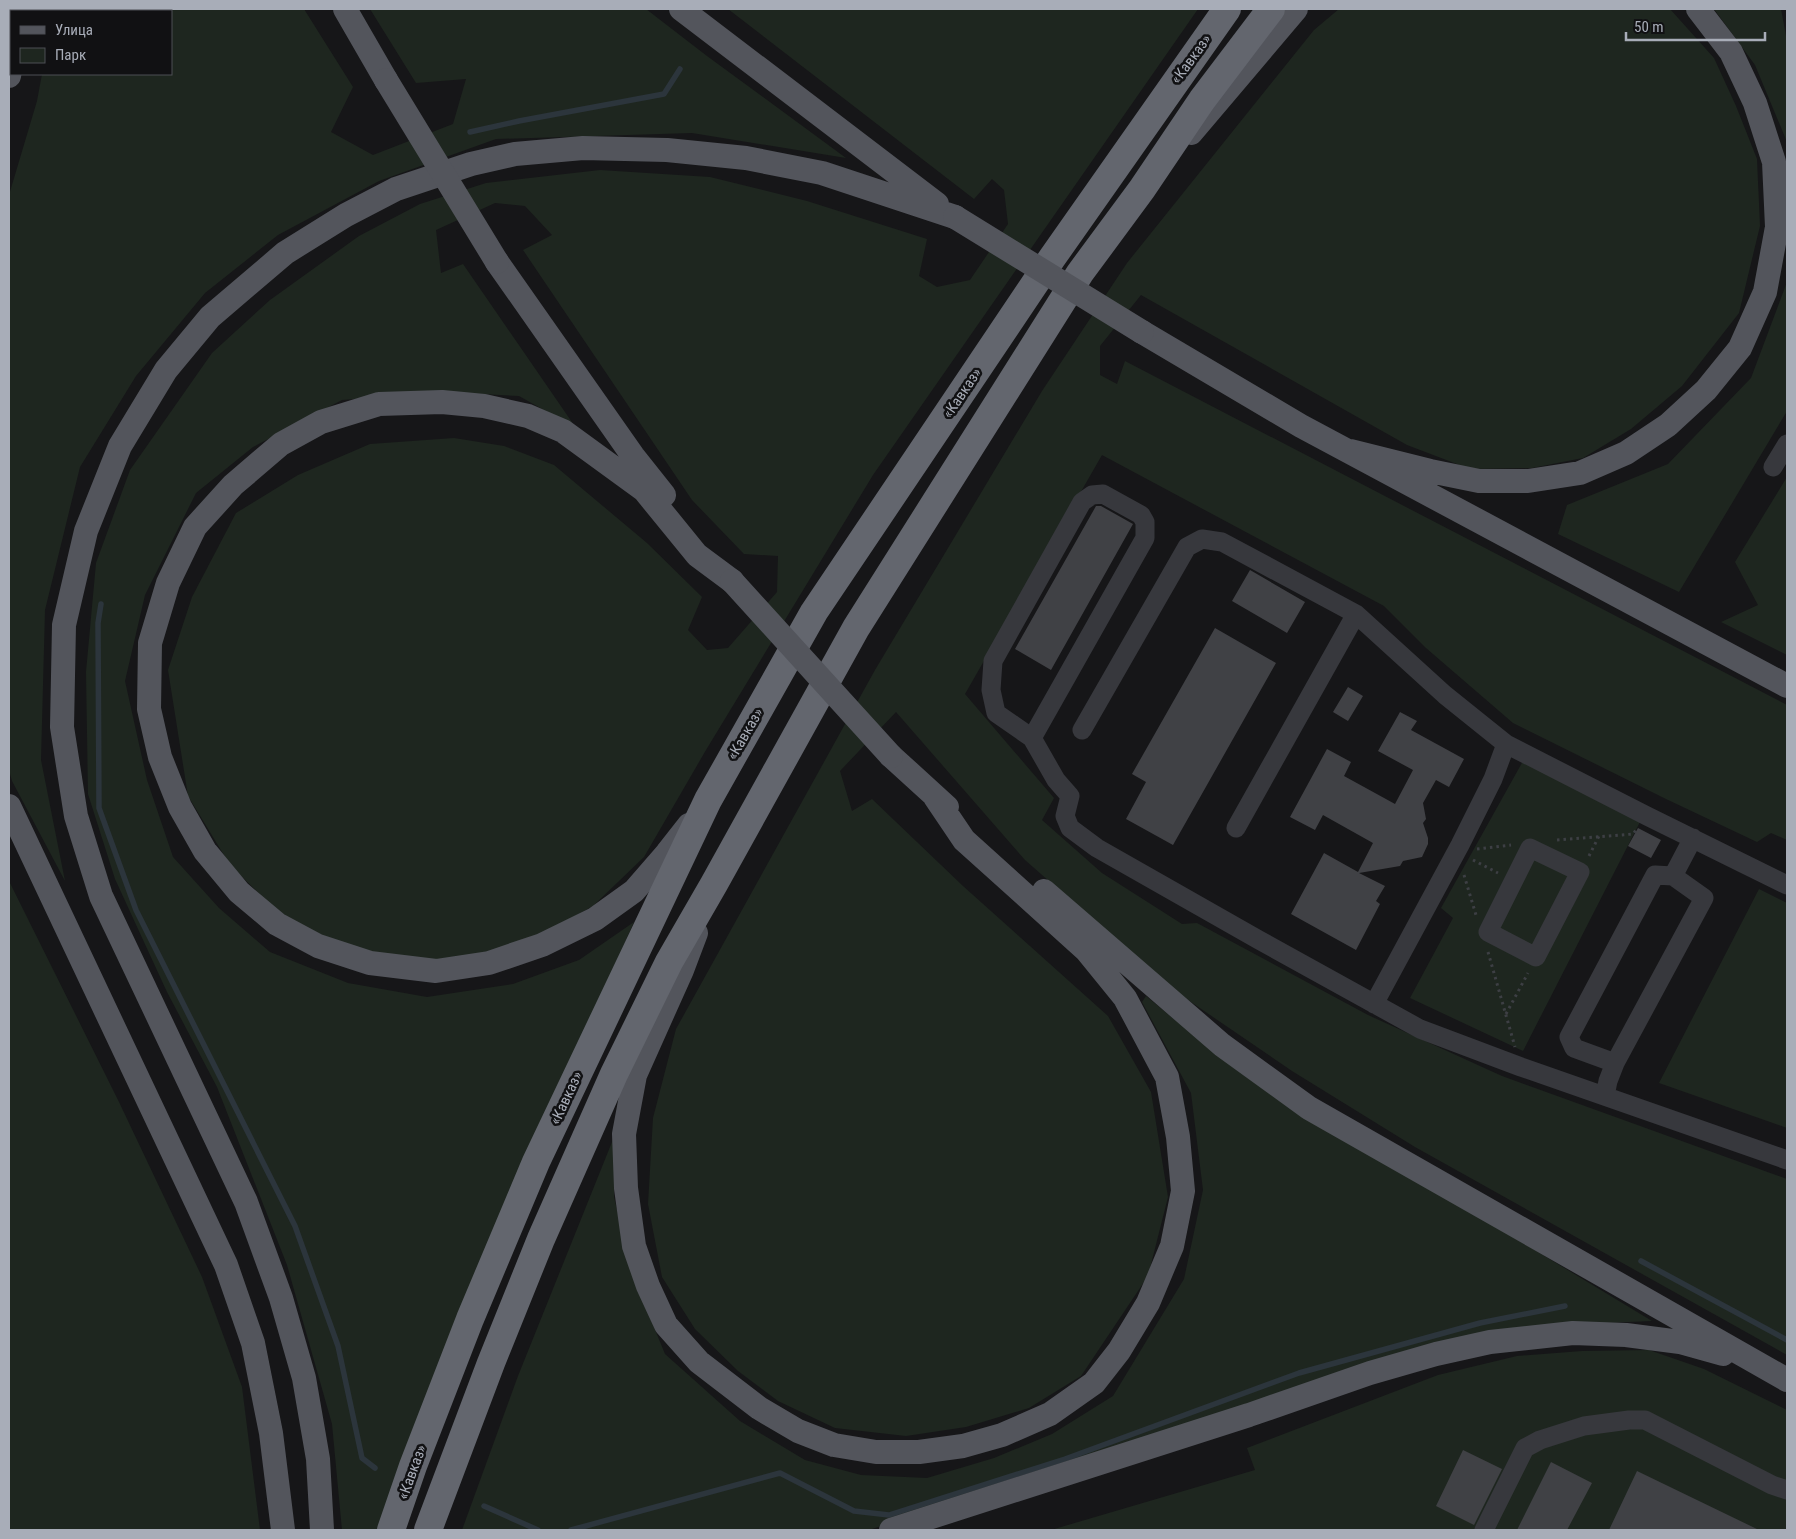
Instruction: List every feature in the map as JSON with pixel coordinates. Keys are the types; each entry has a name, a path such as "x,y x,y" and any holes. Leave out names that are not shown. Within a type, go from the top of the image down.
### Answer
{"highway":[{"name":"«Кавказ»","path":"391,1530 413,1466 463,1338 536,1162 708,800 814,612 1052,258 1227,9"},
{"path":"428,1530 490,1363 541,1239 610,1083 669,962 856,628 1080,273 1142,189 1202,100 1271,9"}],"main road":[{"path":"345,9 497,262 633,456 732,581 891,756 935,797 1222,1045 1309,1108 1787,1380"},
{"path":"681,9 954,217 1142,332 1301,426 1787,686"},
{"path":"1142,189 1212,110 1296,9"},
{"path":"1350,451 1479,481 1528,481 1580,473 1626,453 1668,425 1706,390 1740,348 1765,292 1777,227 1774,162 1755,103 1731,52 1698,9"},
{"path":"322,1530 318,1459 305,1387 281,1298 246,1202 101,896 76,816 62,726 64,625 86,531 120,446 166,370 210,316 284,253 346,215 396,188 471,164 515,154 583,148 667,150 746,158 822,173 954,217"},
{"path":"708,800 667,853 634,891 595,919 542,945 490,963 436,971 370,964 318,946 277,924 239,892 205,851 180,807 160,757 149,709 150,643 168,582 195,527 233,485 281,444 321,422 379,404 442,402 484,406 528,416 563,431 644,490 697,555 732,581"},
{"path":"714,884 682,970 635,1075 624,1134 626,1188 634,1246 648,1286 666,1325 699,1362 759,1408 798,1431 834,1445 876,1452 919,1452 963,1446 1002,1435 1050,1414 1094,1383 1120,1350 1148,1303 1172,1246 1183,1191 1178,1137 1168,1077 1124,998 1086,950 964,840 935,797"},
{"path":"9,806 226,1265 253,1343 271,1434 283,1530"},
{"path":"892,1530 1249,1415 1370,1373 1436,1354 1490,1342 1573,1333 1626,1335 1680,1342 1756,1363"}],"street":[{"path":"1773,467 1787,444"},
{"path":"1032,738 1145,538 1145,522 1141,515 1103,494 1092,494 1082,502 993,661 991,690 996,713 1032,738 1056,780 1070,796 1065,816 1070,828 1097,848 1420,1028 1521,1067 1787,1160"},
{"path":"1082,730 1187,547 1202,539 1222,542 1356,614 1445,695 1506,744 1787,884"},
{"path":"1236,828 1356,614"},
{"path":"1374,1004 1457,851 1493,779 1506,744"},
{"path":"1673,876 1693,838"},
{"path":"1530,848 1580,872 1536,957 1488,932 1530,848"},
{"path":"1605,1096 1615,1063 1704,898 1673,876 1655,876 1569,1037 1574,1048 1615,1063"},
{"path":"1484,1530 1525,1448 1540,1440 1584,1426 1629,1420 1645,1420 1772,1485 1787,1490"}],"path":[{"path":"1457,851 1513,881"},
{"path":"1457,851 1477,915"},
{"path":"1487,950 1521,1067"},
{"path":"1506,1014 1536,957"}],"green space":[{"path":"304,9 353,87 331,132 373,155 453,124 466,79 416,83 370,9 646,9 846,158 692,133 496,139 379,181 278,235 205,293 136,376 80,467 45,610 41,760 65,881 12,781 9,770 9,195 37,101 42,75 172,75 172,10 56,10"},
{"path":"728,9 1198,9 873,475 706,750 644,857 593,906 515,950 442,963 362,954 288,922 230,865 188,796 168,670 192,597 236,513 298,475 370,444 454,438 504,446 554,465 647,543 702,597 688,630 707,650 728,648 777,592 778,556 744,554 692,500 523,250 552,235 525,206 495,203 436,230 441,273 463,264 576,428 519,396 441,392 342,400 253,447 196,493 145,595 125,681 147,780 173,857 219,908 270,952 348,983 427,997 513,984 579,960 634,922 450,1337 378,1530 342,1530 332,1424 287,1265 217,1087 167,992 115,879 88,794 86,672 96,563 130,470 212,353 270,300 359,236 420,204 486,183 600,170 710,177 807,201 927,239 919,276 937,287 970,280 1008,224 1004,190 992,179 974,199"},
{"path":"1339,9 1670,9 1714,58 1757,159 1760,226 1739,313 1682,386 1631,429 1583,458 1532,468 1470,469 1407,445 1141,295 1100,346 1100,375 1117,384 1125,361 1787,705 1787,840 1771,833 1757,842 1513,723 1426,648 1384,606 1102,455 965,694 1054,798 1042,820 1102,873 1182,924 1197,923 1368,1015 1502,1076 1787,1179 1787,1355 1415,1147 1292,1071 1172,989 1025,860 896,712 840,771 852,811 872,799 963,886 1108,1016 1151,1092 1168,1197 1148,1276 1081,1376 1029,1408 966,1427 906,1436 835,1428 778,1401 738,1371 695,1329 662,1277 648,1204 653,1118 676,1029 875,670 1042,391 1127,263 1314,30"},
{"path":"1714,9 1781,9 1787,41 1787,142 1755,65"},
{"path":"1787,282 1787,411 1679,592 1558,534 1567,505 1668,464 1751,378"},
{"path":"1787,477 1787,655 1721,622 1758,605 1735,562"},
{"path":"1523,761 1642,818 1523,1051 1410,998 1453,918 1441,908"},
{"path":"9,881 119,1102 202,1277 242,1387 260,1530 9,1530"},
{"path":"1759,889 1787,903 1787,1128 1659,1083"},
{"path":"1146,996 1234,1068 1652,1321 1583,1324 1098,1455 869,1530 462,1530 518,1376 614,1137 614,1197 631,1271 665,1354 740,1421 805,1460 861,1475 927,1478 994,1458 1052,1434 1113,1396 1184,1279 1203,1190 1191,1093 1142,1002"},
{"path":"1649,1350 1704,1369 1787,1410 1787,1530 1051,1530 1255,1470 1247,1448 1438,1375 1517,1356 1582,1351"}],"building":[{"path":"1096,506 1101,506 1133,524 1051,670 1015,649"},
{"path":"1250,570 1305,602 1287,633 1232,601"},
{"path":"1215,628 1276,663 1173,845 1126,819 1146,782 1132,774"},
{"path":"1348,687 1363,696 1348,721 1333,712"},
{"path":"1400,712 1417,721 1411,730 1464,759 1449,787 1436,780 1423,803 1426,819 1423,823 1428,844 1422,857 1403,861 1400,866 1359,873 1385,886 1376,901 1380,904 1356,950 1291,914 1324,853 1358,872 1373,843 1323,815 1315,830 1290,817 1327,749 1351,762 1344,776 1395,804 1413,770 1378,751"},
{"path":"1638,828 1661,840 1651,858 1628,846"},
{"path":"1463,1450 1502,1469 1474,1525 1436,1506"},
{"path":"1551,1462 1592,1483 1567,1530 1517,1530"},
{"path":"1637,1471 1759,1530 1609,1530"}],"waterway":[{"path":"470,132 664,94 680,69"},
{"path":"101,604 98,623 99,808 136,910 295,1226 338,1346 362,1458 375,1468"},
{"path":"1641,1261 1787,1340"},
{"path":"571,1530 780,1473 854,1511 889,1515 1065,1459 1299,1373 1480,1323 1565,1306"},
{"path":"484,1506 538,1530"}]}
